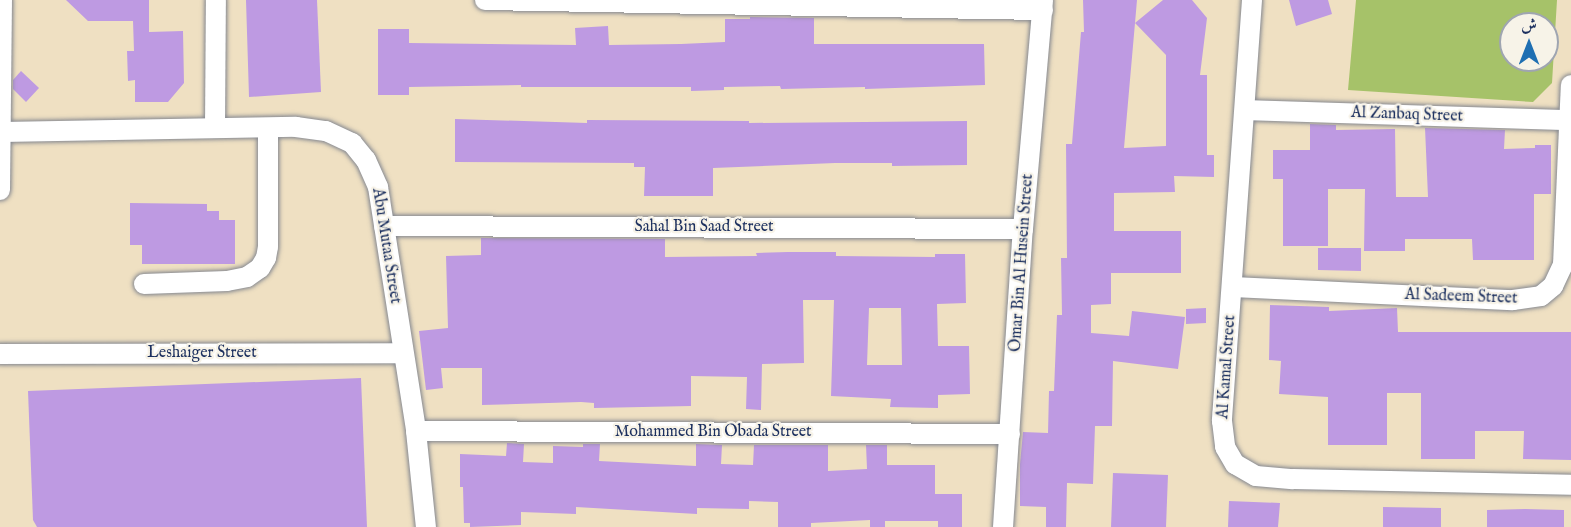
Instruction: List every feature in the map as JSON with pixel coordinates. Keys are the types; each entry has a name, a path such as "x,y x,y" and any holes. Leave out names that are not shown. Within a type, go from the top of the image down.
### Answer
{"street":[{"path":"0,190 2,0"},
{"path":"215,128 216,0"},
{"path":"485,0 1043,5"},
{"name":"Al Kamal Street","path":"1252,0 1222,421 1226,447 1235,464 1256,476 1293,479 1571,485"},
{"name":"Omar Bin Al Husein Street","path":"1003,527 1023,229 1043,5"},
{"name":"Al Sadeem Street","path":"1233,286 1513,300 1541,296 1553,286 1563,265 1571,85"},
{"name":"Al Zanbaq Street","path":"1245,110 1569,120"},
{"name":"Abu Mutaa Street","path":"2,132 296,127 326,131 352,143 366,160 378,187 416,431 426,527"},
{"path":"144,284 228,281 248,277 260,268 266,258 268,247 268,128"},
{"name":"Sahal Bin Saad Street","path":"384,226 1023,229"},
{"name":"Leshaiger Street","path":"0,354 403,353"},
{"name":"Mohammed Bin Obada Street","path":"416,431 1010,434"}],"green space":[{"path":"1356,0 1557,0 1556,12 1499,12 1499,72 1553,72 1552,83 1533,102 1348,90"}],"building":[{"path":"66,0 149,0 149,32 183,31 184,83 168,102 135,102 135,80 128,81 127,51 134,51 133,21 88,21"},
{"path":"246,0 317,0 321,92 249,97"},
{"path":"1083,0 1137,0 1135,23 1163,0 1192,0 1207,18 1200,75 1207,75 1207,155 1214,155 1214,177 1174,176 1175,192 1114,193 1114,231 1181,231 1181,273 1111,273 1111,304 1091,305 1091,333 1129,336 1132,311 1185,317 1178,369 1113,361 1112,426 1095,426 1093,484 1067,483 1066,527 1046,527 1046,507 1020,506 1020,464 1023,432 1048,433 1049,391 1054,391 1057,315 1062,315 1061,258 1067,258 1066,144 1072,144 1081,32 1084,32","holes":["1135,23 1166,55 1166,146 1124,148"]},
{"path":"1289,0 1328,0 1332,14 1296,26"},
{"path":"750,17 814,18 814,44 984,44 985,85 865,89 865,87 781,89 780,86 724,87 724,90 691,91 691,87 521,87 521,85 409,87 409,95 378,95 378,29 409,29 409,43 576,45 575,28 608,26 609,45 681,44 725,42 725,19 750,19"},
{"path":"21,71 39,88 26,102 13,89 13,80"},
{"path":"455,119 587,123 587,120 749,121 749,123 967,121 967,165 892,166 892,163 835,163 713,168 713,196 644,196 645,167 634,167 634,163 455,162"},
{"path":"1310,124 1336,125 1336,130 1395,129 1396,197 1428,197 1425,128 1505,130 1504,149 1551,145 1551,194 1534,194 1534,260 1473,260 1472,239 1405,239 1405,251 1364,251 1365,189 1328,189 1328,246 1283,246 1283,179 1273,179 1273,150 1310,150"},
{"path":"130,203 207,204 207,211 219,211 219,220 235,220 235,264 142,264 142,245 130,245"},
{"path":"481,238 665,239 665,257 757,256 756,253 788,252 836,252 836,256 935,257 935,254 965,254 966,303 937,304 938,346 969,346 970,394 938,395 938,408 890,407 891,399 831,396 834,300 803,300 804,363 762,364 761,410 746,409 747,377 691,376 691,406 594,408 594,403 581,402 482,405 482,368 441,368 443,388 426,390 419,331 448,328 446,256 481,255","holes":["869,308 901,308 902,365 867,365"]},
{"path":"1318,248 1361,248 1361,271 1318,270"},
{"path":"1270,305 1329,307 1329,311 1397,308 1398,332 1571,332 1571,460 1523,459 1524,431 1475,431 1475,459 1421,459 1421,393 1387,393 1387,445 1328,445 1328,397 1279,394 1281,361 1269,360"},
{"path":"1206,308 1206,323 1186,324 1186,309"},
{"path":"361,378 367,527 37,527 33,520 28,391"},
{"path":"507,443 524,444 523,462 553,463 553,446 583,447 583,444 600,444 599,461 696,466 696,444 722,445 721,464 753,465 754,445 828,445 828,471 867,469 866,445 887,445 887,465 935,465 935,494 962,494 962,527 938,527 938,521 885,521 885,527 870,527 870,520 811,523 811,527 778,527 778,502 749,501 749,509 697,508 697,514 576,507 576,514 521,512 521,525 470,527 470,523 464,523 463,487 460,487 460,454 506,456"},
{"path":"1113,473 1168,475 1166,527 1111,527"},
{"path":"1229,501 1280,503 1278,527 1228,527"},
{"path":"1383,507 1441,508 1441,527 1383,527"},
{"path":"1487,510 1564,510 1564,527 1487,527"}]}
